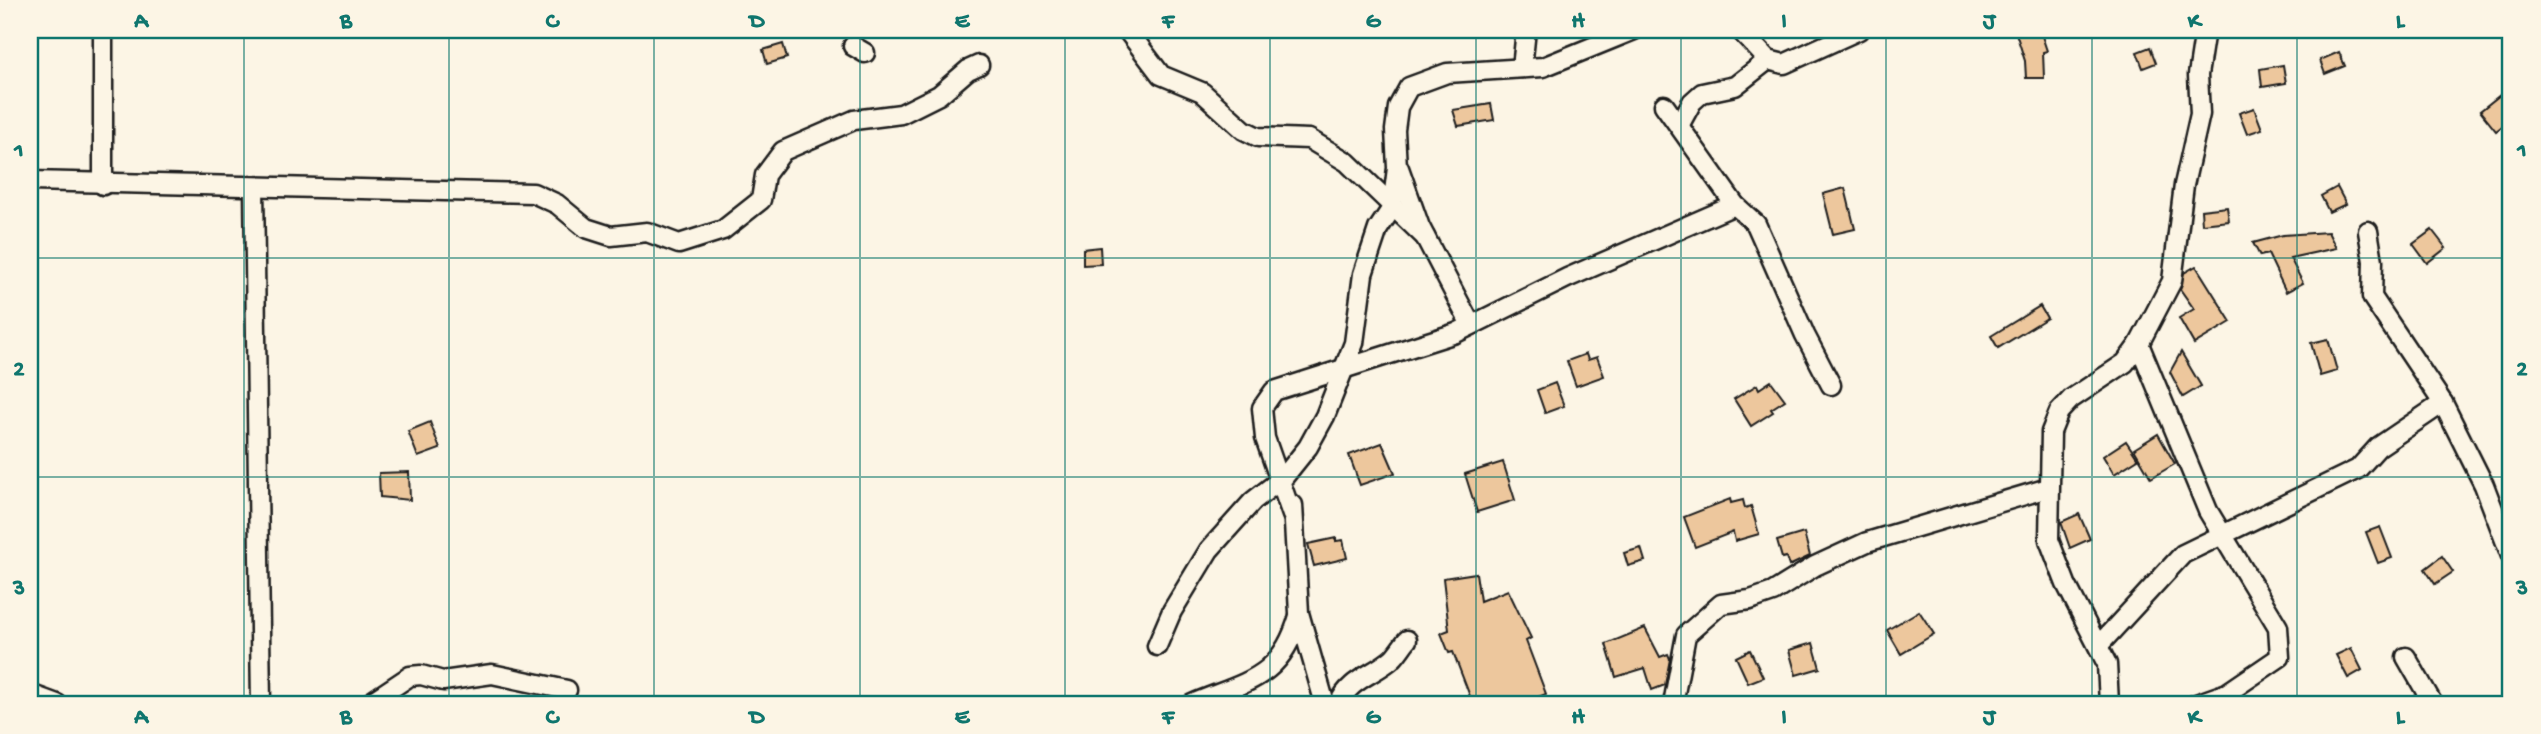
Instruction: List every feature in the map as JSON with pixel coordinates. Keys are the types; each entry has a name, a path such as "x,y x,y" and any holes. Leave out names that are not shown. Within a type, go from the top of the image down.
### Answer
{"street":[{"path":"103,30 103,185"},
{"path":"1128,30 1161,75 1202,92 1244,130 1258,137 1309,139 1348,162 1392,208 1425,237"},
{"path":"1522,68 1526,30"},
{"path":"1157,646 1172,611 1209,550 1253,501 1281,479 1295,463 1325,416 1354,343 1363,274 1378,229 1392,208 1398,107 1409,87 1447,74 1543,66 1633,30"},
{"path":"1740,30 1768,60 1784,64 1859,30"},
{"path":"2109,704 2109,678 2099,645 2066,584 2049,540 2051,432 2059,412 2071,400 2113,373 2140,344 2172,281 2177,259 2184,185 2200,114 2199,75 2205,30"},
{"path":"1679,124 1692,102 1702,93 1735,86 1768,60"},
{"path":"30,181 103,185 197,184 533,193 557,204 586,228 611,236 647,232 679,244 723,230 761,200 765,175 783,152 853,120 901,114 939,95 968,70 979,65"},
{"path":"1664,104 1735,205 1756,224 1805,335 1831,385"},
{"path":"1396,158 1425,237 1471,325"},
{"path":"254,187 261,704"},
{"path":"1292,516 1265,439 1262,408 1274,391 1456,333 1567,278 1735,205"},
{"path":"2368,232 2373,261 2372,296 2443,403 2484,485 2511,556"},
{"path":"2140,344 2187,465 2222,535 2278,627 2280,657 2228,699 2196,704"},
{"path":"2099,645 2183,554 2358,469 2378,447 2443,403"},
{"path":"1295,463 1292,516 1299,613 1325,704"},
{"path":"1673,704 1686,635 1721,604 1750,600 1773,592 1815,566 1867,542 2048,488"},
{"path":"1192,704 1269,671 1293,635 1299,613"},
{"path":"1339,704 1343,693 1392,659 1407,640"},
{"path":"2406,657 2433,704"},
{"path":"369,704 410,676 421,675 443,681 492,674 567,690"},
{"path":"30,694 57,704"}],"building":[{"path":"2015,30 2040,30 2047,51 2043,52 2044,78 2026,78 2025,61"},
{"path":"783,44 787,58 767,64 763,50"},
{"path":"2150,47 2156,63 2143,68 2137,52"},
{"path":"2339,52 2345,66 2325,74 2320,60"},
{"path":"2283,65 2286,83 2262,87 2260,69"},
{"path":"2500,95 2511,110 2511,119 2496,131 2480,111"},
{"path":"1491,104 1494,120 1458,126 1453,110"},
{"path":"2254,108 2262,129 2247,134 2239,113"},
{"path":"2337,187 2346,204 2329,212 2321,196"},
{"path":"1845,188 1855,229 1833,234 1823,194"},
{"path":"2227,207 2229,221 2202,224 2201,210"},
{"path":"2432,230 2446,248 2427,263 2413,244"},
{"path":"2328,232 2336,248 2290,258 2303,283 2286,292 2268,254 2260,256 2253,243 2283,235"},
{"path":"1100,247 1101,264 1083,265 1083,249"},
{"path":"2196,266 2231,322 2194,344 2179,318 2194,309 2180,289 2184,273"},
{"path":"2040,306 2047,318 1998,348 1991,336"},
{"path":"2328,339 2337,371 2320,376 2311,343"},
{"path":"2181,352 2201,386 2183,397 2170,372"},
{"path":"1586,354 1588,360 1597,357 1604,376 1576,386 1567,361"},
{"path":"1771,381 1785,400 1771,409 1773,412 1751,426 1734,399 1757,385 1759,389"},
{"path":"1555,383 1564,406 1545,413 1537,390"},
{"path":"430,422 440,449 418,457 408,431"},
{"path":"2158,434 2175,464 2151,478 2134,449"},
{"path":"2126,441 2138,459 2114,474 2103,456"},
{"path":"1382,443 1395,473 1360,485 1349,455"},
{"path":"1503,462 1515,500 1477,512 1465,474"},
{"path":"409,472 410,500 380,497 379,473"},
{"path":"1730,499 1731,503 1743,500 1745,508 1751,506 1759,534 1735,541 1733,532 1695,547 1684,517"},
{"path":"2079,514 2090,539 2070,548 2061,522"},
{"path":"2380,527 2392,558 2378,563 2366,532"},
{"path":"1804,533 1810,556 1789,566 1786,557 1782,558 1777,541"},
{"path":"1336,538 1336,541 1343,540 1347,558 1314,566 1308,544"},
{"path":"1641,548 1645,561 1628,566 1624,553"},
{"path":"2442,556 2453,572 2435,584 2425,569"},
{"path":"1476,573 1480,601 1508,590 1531,638 1526,641 1546,694 1520,704 1473,704 1453,652 1449,653 1441,633 1449,630 1443,578"},
{"path":"1919,611 1934,634 1901,654 1887,630"},
{"path":"1645,628 1660,657 1668,654 1670,659 1665,685 1652,690 1645,668 1616,677 1606,644"},
{"path":"1813,643 1820,668 1796,675 1789,650"},
{"path":"2351,648 2362,670 2348,678 2336,655"},
{"path":"1750,650 1763,677 1748,683 1736,657"}]}
